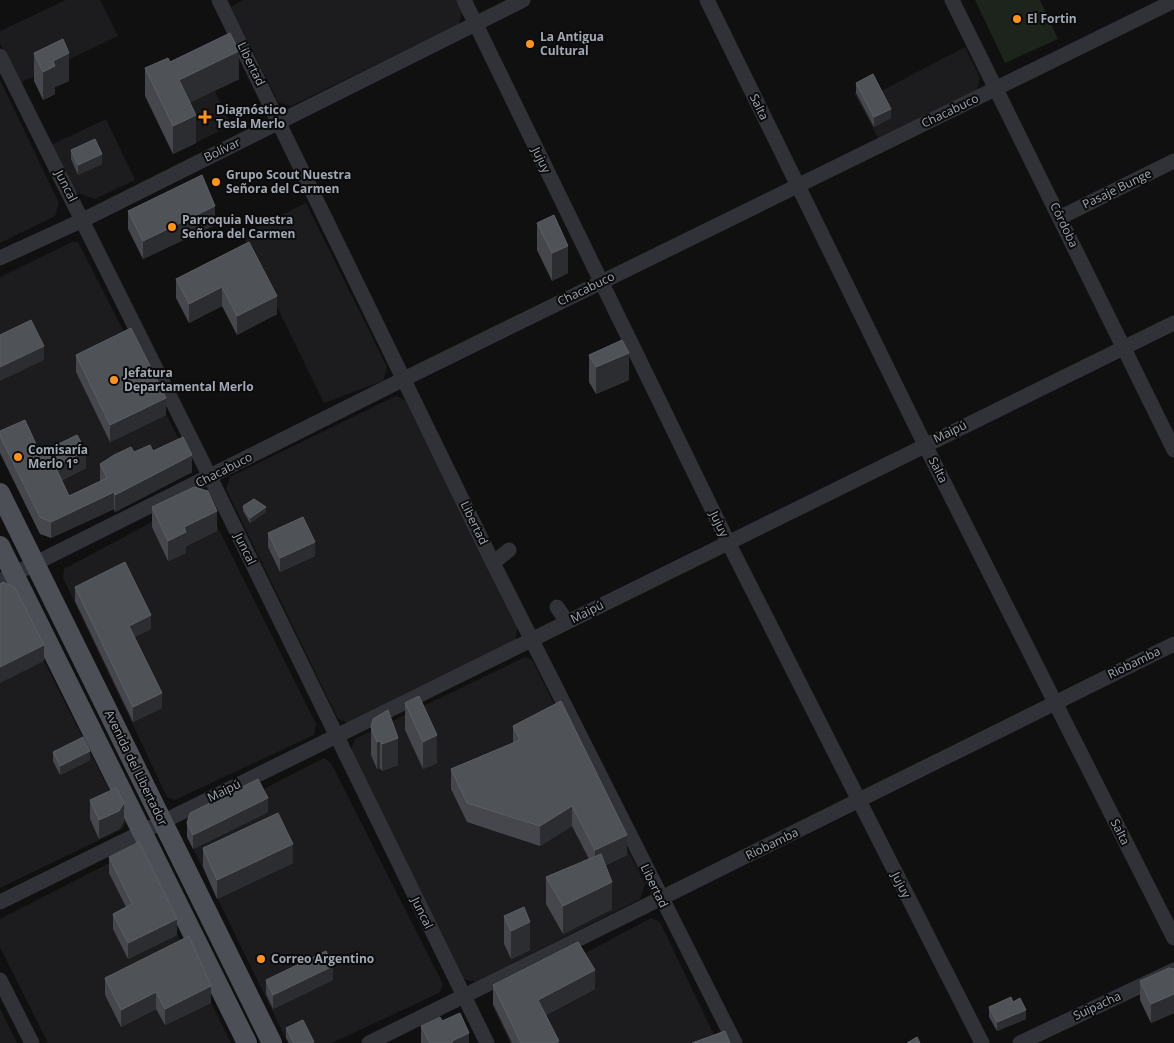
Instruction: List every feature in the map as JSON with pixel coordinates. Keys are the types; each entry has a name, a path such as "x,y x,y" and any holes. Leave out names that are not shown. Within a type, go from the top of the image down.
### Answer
{"main road":[{"name":"Avenida del Libertador","path":"0,493 272,1043"},
{"name":"Avenida del Libertador","path":"0,546 7,578 142,830 247,1043"}],"street":[{"name":"Libertad","path":"220,0 493,563 660,899 735,1043"},
{"name":"Jujuy","path":"464,0 728,542 982,1043"},
{"name":"Bolívar","path":"0,258 83,220 524,0"},
{"name":"Salta","path":"707,0 1054,702 1174,938"},
{"name":"Córdoba","path":"952,0 1061,217 1174,450"},
{"name":"Chacabuco","path":"7,578 600,282 1174,2"},
{"name":"Juncal","path":"0,56 210,477 259,592 336,736 487,1043"},
{"name":"Pasaje Bunge","path":"1061,217 1174,161"},
{"name":"Maipú","path":"0,902 142,830 1174,322"},
{"path":"493,563 509,550"},
{"path":"557,607 567,622"},
{"name":"Riobamba","path":"369,1043 1174,644"},
{"name":"Suipacha","path":"1020,1043 1174,970"},
{"path":"0,980 32,1043"}],"shaded area":[{"path":"66,0 100,0 118,36 20,83 0,43 0,31"},
{"path":"243,0 456,0 462,12 459,24 291,106 278,102 231,7"},
{"name":"El Fortin","path":"975,0 1040,0 1058,39 1005,63"},
{"path":"965,47 980,78 977,90 878,138 854,93 874,82 879,92"},
{"path":"0,80 59,203 55,216 0,243"},
{"name":"Diagnóstico Tesla Merlo","path":"215,91 231,125 196,143 179,108"},
{"path":"106,119 135,180 95,199 75,192 51,145"},
{"path":"306,203 387,367 383,381 324,403 242,235"},
{"path":"72,242 78,242 191,463 52,537 40,534 0,453 0,277"},
{"path":"396,396 405,400 518,627 515,642 349,723 338,719 226,489 230,477"},
{"path":"197,498 204,500 316,724 314,735 175,800 167,797 63,578 64,569"},
{"path":"0,600 15,604 126,823 122,829 0,888"},
{"path":"525,657 532,660 645,884 640,899 475,982 464,979 351,750 355,739"},
{"path":"324,758 331,763 443,984 439,993 332,1043 288,1043 187,836 190,827"},
{"path":"129,853 139,857 231,1043 48,1043 0,947 0,919"},
{"path":"651,918 660,922 718,1043 510,1043 492,1005 494,1002"},
{"path":"0,1009 17,1043 0,1043"}],"building":[{"path":"230,33 239,51 179,80 196,115 173,126 145,68 168,58 170,62"},
{"path":"63,39 69,53 53,61 55,66 43,72 34,53"},
{"path":"873,74 891,109 874,117 856,83"},
{"path":"95,139 102,154 78,165 71,150"},
{"path":"202,175 215,206 143,241 128,211"},
{"path":"554,215 568,246 552,253 537,223"},
{"path":"249,242 277,296 237,316 222,287 189,304 176,279"},
{"path":"31,320 44,346 0,367 0,335"},
{"path":"131,328 166,398 110,425 76,355"},
{"path":"622,340 629,353 596,367 589,355"},
{"path":"25,420 40,453 77,435 86,451 55,466 69,496 107,478 100,464 131,447 134,452 150,445 153,451 183,437 192,455 115,495 114,492 51,522 40,517 0,436 0,431"},
{"path":"194,487 208,491 217,511 184,527 186,532 168,541 152,507"},
{"path":"254,499 266,507 250,518 243,506"},
{"path":"303,517 315,542 280,558 268,533"},
{"path":"125,562 151,615 129,626 162,693 133,707 75,587"},
{"path":"3,582 15,588 44,645 0,667 0,584"},
{"path":"419,696 437,735 423,742 405,703"},
{"path":"561,701 627,835 595,850 572,806 540,826 467,803 451,769 520,740 513,726"},
{"path":"388,710 398,738 382,744 380,741 377,742 371,727 373,719"},
{"path":"83,737 90,751 60,766 53,752"},
{"path":"258,779 268,798 193,835 187,823 190,813"},
{"path":"116,788 124,803 119,811 99,820 90,800"},
{"path":"278,813 293,844 217,880 203,848"},
{"path":"139,842 177,919 128,943 113,914 132,904 109,857"},
{"path":"601,854 612,882 563,906 546,877"},
{"path":"524,907 530,922 511,931 504,916"},
{"path":"189,936 211,986 165,1009 156,992 121,1010 105,978"},
{"path":"578,942 595,970 538,1000 559,1041 553,1043 521,1043 493,985"},
{"path":"326,951 333,966 273,995 266,980"},
{"path":"1169,968 1174,969 1174,994 1151,1004 1140,981"},
{"path":"1011,997 1013,1002 1020,998 1026,1010 997,1022 989,1007"},
{"path":"460,1013 469,1033 452,1041 452,1043 430,1043 421,1026 440,1017 442,1021"},
{"path":"303,1020 314,1042 294,1043 286,1028"},
{"path":"725,1031 730,1043 692,1043"},
{"path":"917,1037 920,1043 907,1043"}],"place":[{"name":"El Fortin","path":"1017,19"},
{"name":"La Antigua Cultural","path":"530,44"},
{"name":"Diagnóstico Tesla Merlo","path":"205,117"},
{"name":"Grupo Scout Nuestra Señora del Carmen","path":"216,182"},
{"name":"Parroquia Nuestra Señora del Carmen","path":"172,227"},
{"name":"Jefatura Departamental Merlo","path":"114,380"},
{"name":"Comisaría Merlo 1°","path":"18,457"},
{"name":"Correo Argentino","path":"261,959"}]}
